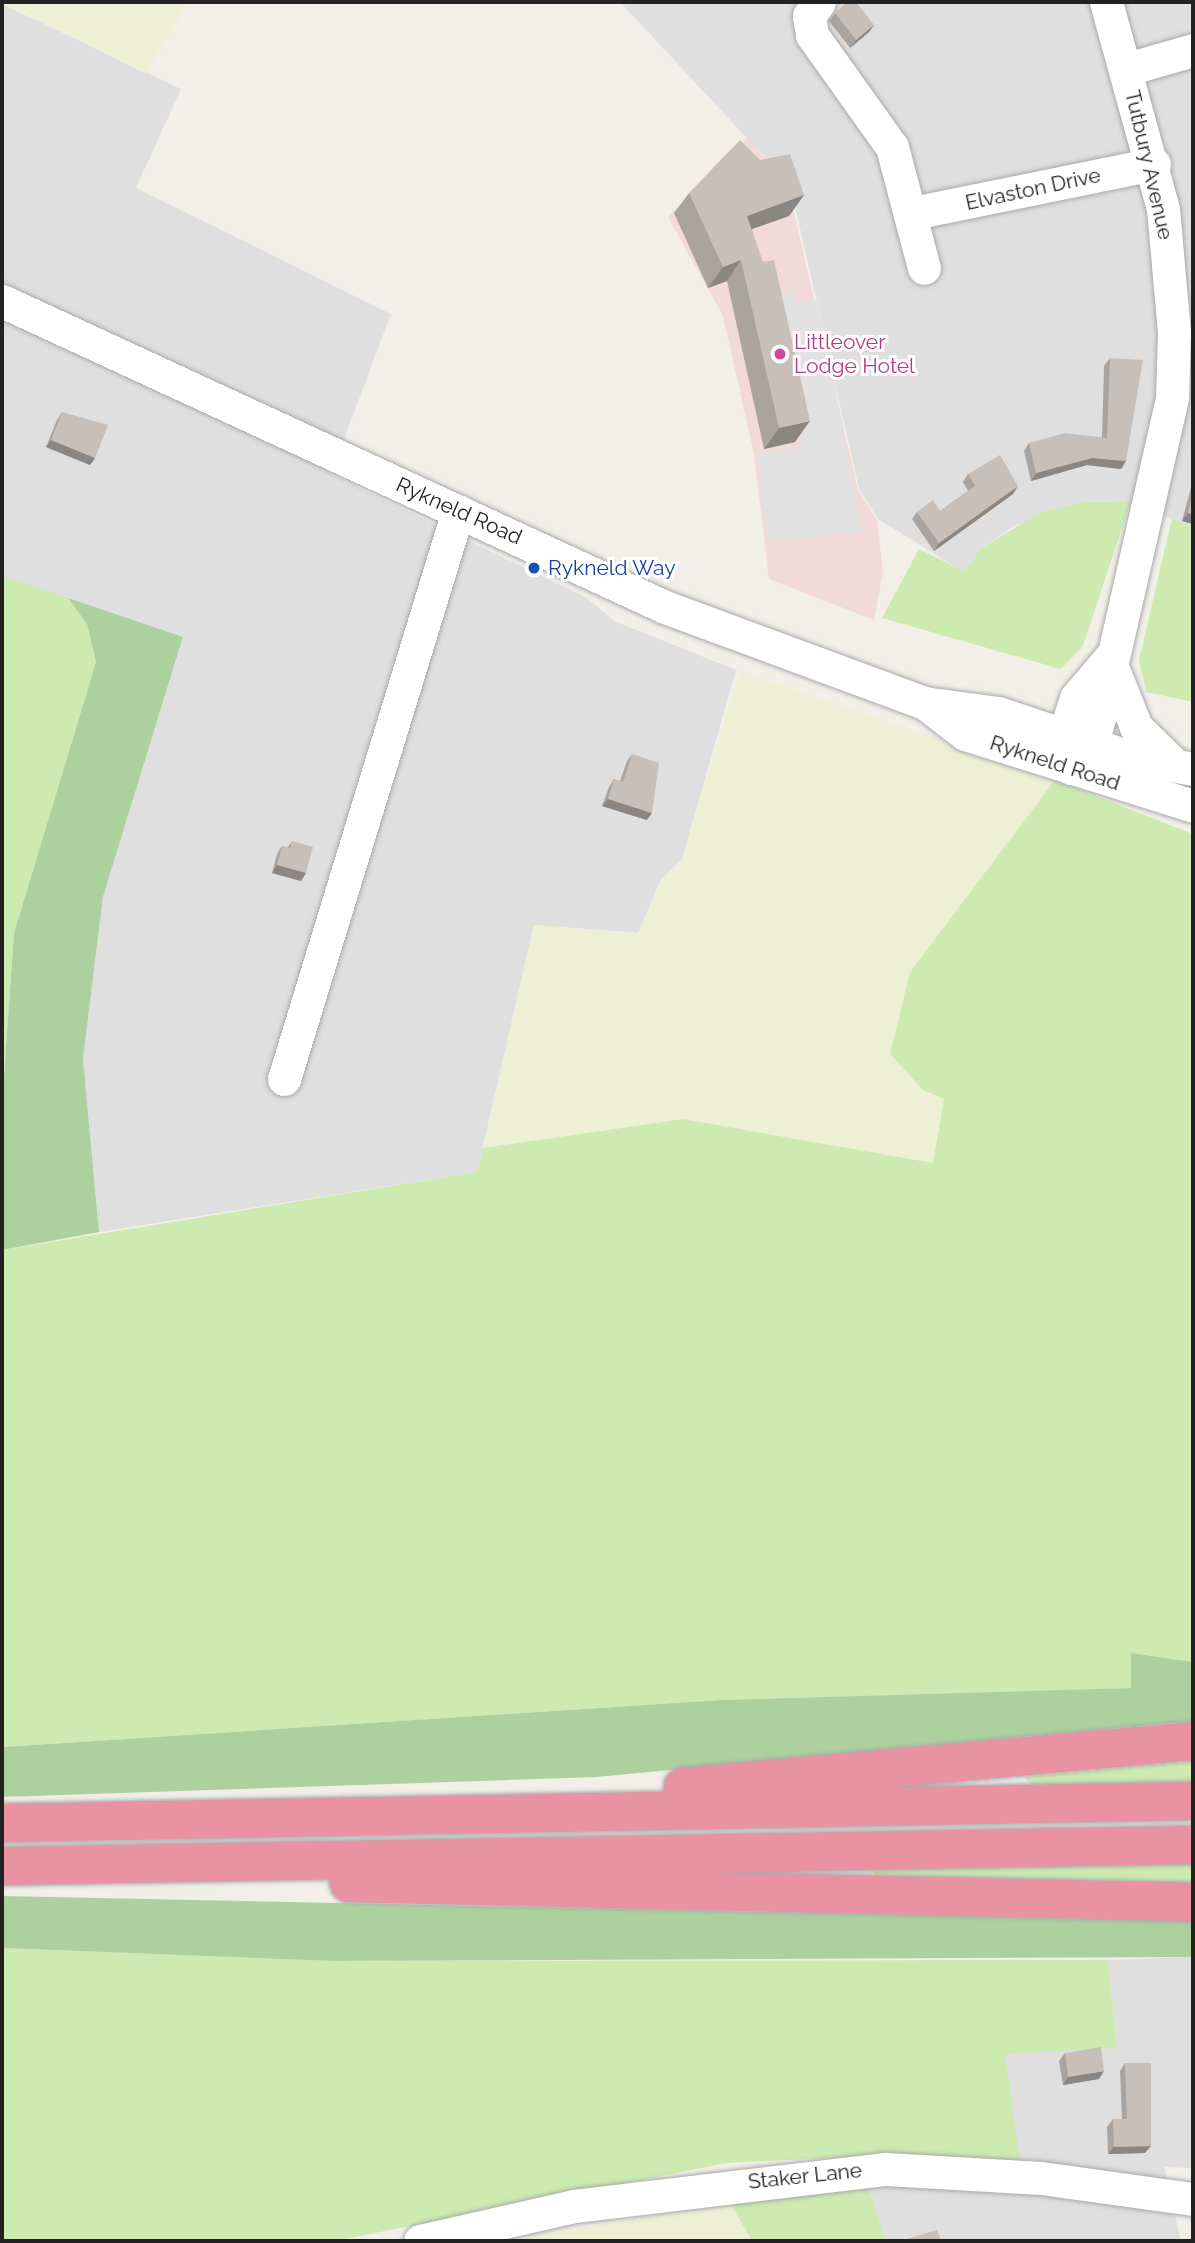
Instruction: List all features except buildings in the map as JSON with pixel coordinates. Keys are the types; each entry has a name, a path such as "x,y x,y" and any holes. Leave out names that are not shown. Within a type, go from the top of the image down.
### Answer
{"highway":[{"path":"477,1814 676,1787 1193,1741"},
{"path":"2,1823 1193,1801"},
{"path":"2,1866 1193,1845"},
{"path":"64,1864 226,1881 1193,1902"}],"street":[{"path":"819,2 809,16 812,34 892,147 912,214 924,268"},
{"name":"Tutbury Avenue","path":"1076,749 1076,698 1109,659 1166,446 1182,269 1106,2"},
{"path":"1127,69 1193,50"},
{"name":"Elvaston Drive","path":"912,214 1154,164"},
{"name":"Rykneld Road","path":"2,301 666,607 924,703 998,713 1193,806"},
{"path":"284,1079 458,511"},
{"path":"1109,659 1136,727 1184,767"},
{"name":"Rykneld Road","path":"1076,749 1184,767"},
{"name":"Staker Lane","path":"420,2241 575,2206 886,2169 1028,2176 1193,2199"}],"shaded area":[{"path":"1193,2 1193,528 1131,501 1082,502 1014,526 982,548 964,572 878,519 859,489 790,184 621,3"},
{"path":"2,4 181,89 136,188 391,314 331,474 587,598 614,621 736,670 682,859 661,880 638,933 534,925 477,1172 99,1232 83,1059 103,897 183,638 2,576"},
{"name":"Littleover Lodge Hotel","path":"747,137 776,171 793,208 858,490 877,520 883,572 874,620 769,579 754,454 723,316 668,217"},
{"path":"794,292 797,303 819,299 862,532 768,541 757,455 802,447 768,298"},
{"path":"1193,1957 1193,2168 1164,2167 1181,2241 886,2241 867,2182 1005,2053 1117,2048 1108,1960"}],"green space":[{"path":"2,2 188,2 146,74"},
{"path":"1131,501 1083,646 1061,669 882,618 919,549 964,571 982,548 1037,514 1082,502"},
{"path":"1172,518 1193,528 1193,702 1146,692 1139,660"},
{"path":"2,576 68,598 87,624 96,662 14,933 2,1105"},
{"path":"68,598 183,637 103,897 83,1059 99,1232 2,1250 2,1105 14,933 96,662 87,624"},
{"path":"739,670 1055,780 910,972 923,1090 944,1098 933,1163 683,1119 483,1148 534,925 638,933 661,880 682,859"},
{"path":"1055,780 1193,834 1193,1662 1132,1653 1132,1688 721,1700 2,1747 2,1250 477,1172 483,1148 683,1119 933,1163 944,1099 923,1090 890,1054 910,972"},
{"path":"1131,1653 1193,1662 1193,1721 596,1777 2,1797 2,1747 721,1700 1131,1688"},
{"path":"1193,1761 1193,1784 1033,1787 1024,1777"},
{"path":"1193,1860 1193,1889 876,1880 872,1868"},
{"path":"2,1896 1193,1921 1193,1957 333,1961 2,1948"},
{"path":"2,1948 333,1961 1108,1960 1117,2048 1005,2054 1020,2161 907,2154 726,2163 335,2241 2,2241"},
{"path":"867,2182 886,2241 752,2241 730,2202"},
{"path":"730,2202 752,2241 507,2241"}],"place":[{"name":"Littleover Lodge Hotel","path":"780,354"},
{"name":"Rykneld Way","path":"534,568"}]}
